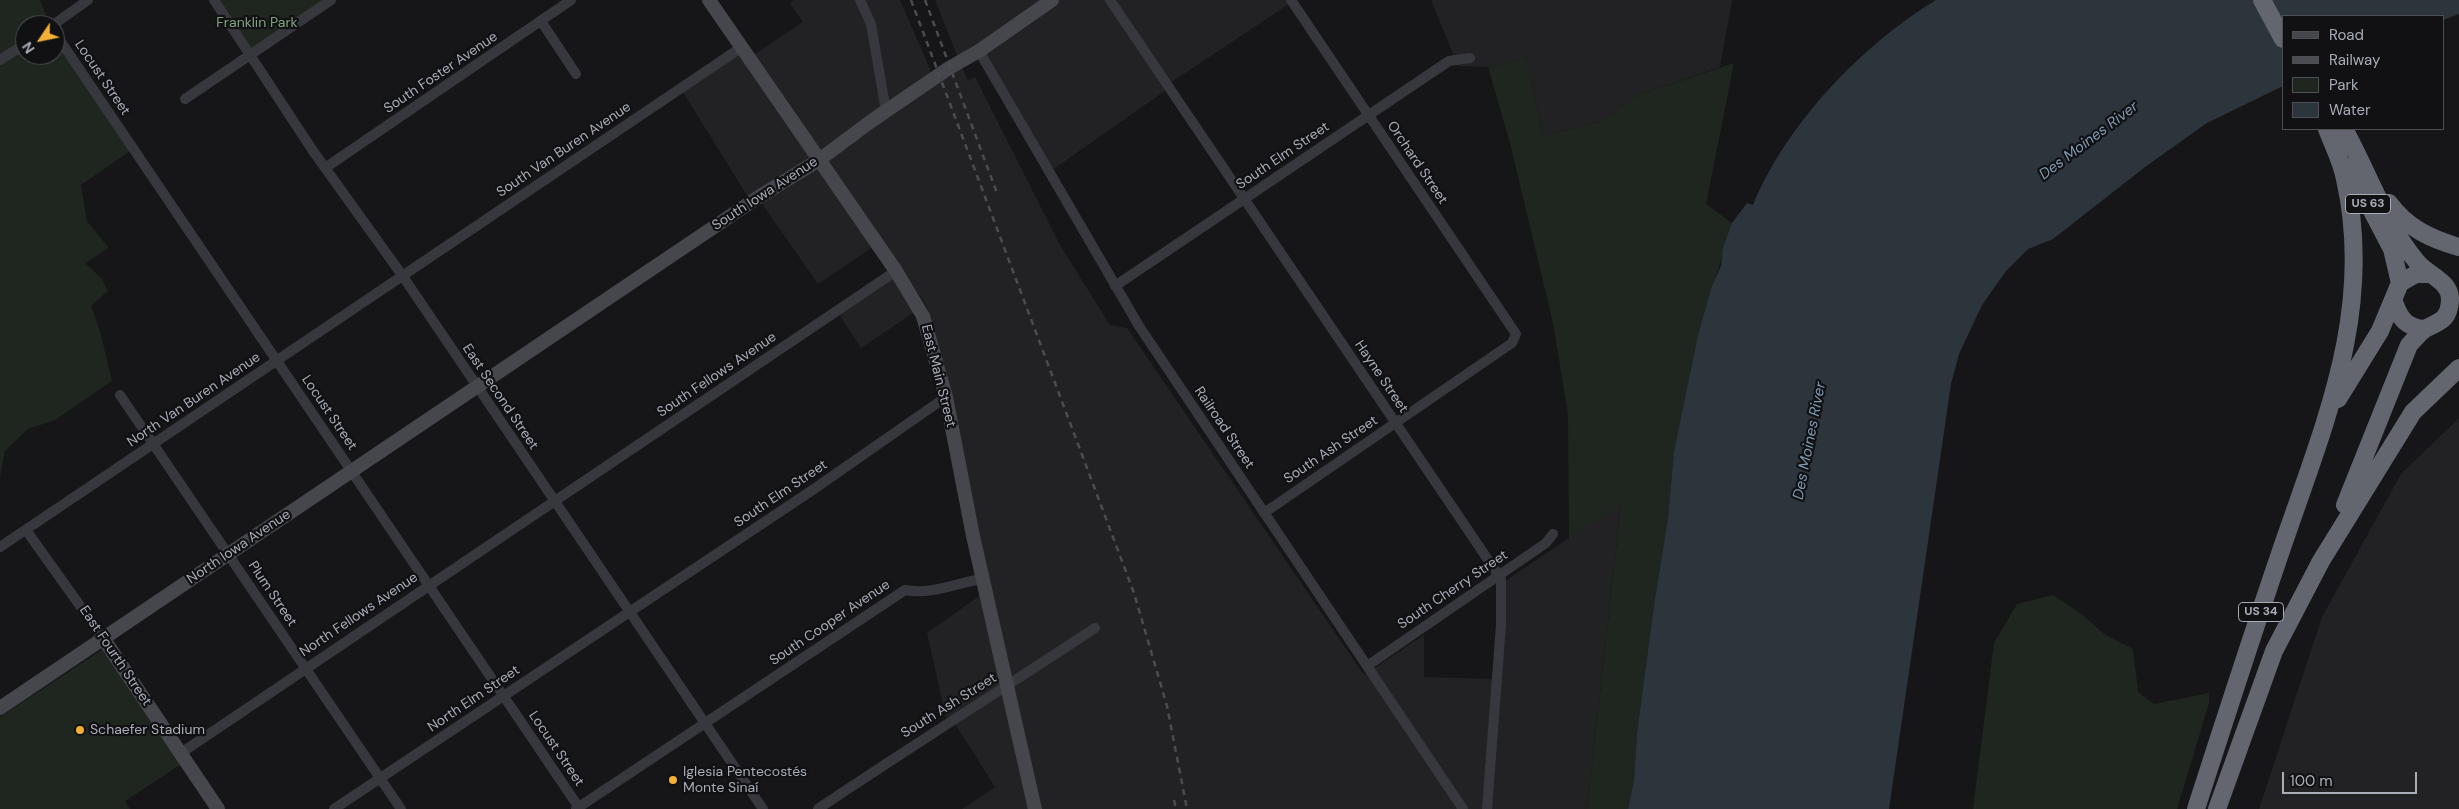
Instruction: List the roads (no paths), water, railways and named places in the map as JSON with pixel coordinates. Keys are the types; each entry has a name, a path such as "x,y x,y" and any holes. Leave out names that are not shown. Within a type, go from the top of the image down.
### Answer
{"highway":[{"path":"2262,0 2282,37"},
{"path":"2275,0 2283,15"},
{"name":"US 34","path":"2196,809 2285,539 2328,417 2350,326 2354,233 2345,177 2328,130"},
{"name":"US 63","path":"2329,130 2392,249 2400,283"},
{"name":"US 34","path":"2217,809 2274,652 2321,561 2409,345 2424,329 2438,325 2447,315 2453,289 2429,274 2417,262 2395,228 2345,130"},
{"name":"US 63","path":"2367,172 2398,216 2414,229 2432,239 2459,247"},
{"path":"2328,417 2380,332 2394,302 2400,283 2416,274 2429,274"},
{"path":"2394,302 2399,318 2412,328 2424,329"},
{"path":"2321,561 2413,412 2459,368"}],"main road":[{"name":"East Main Street","path":"709,0 896,271 923,316 946,397 982,579 1035,809"},
{"name":"South Iowa Avenue","path":"477,387 751,202 819,160 886,111 949,68 979,52 1052,0"},
{"name":"North Iowa Avenue","path":"0,708 477,387"},
{"name":"East Fourth Street","path":"104,638 218,809"}],"street":[{"path":"65,16 88,0"},
{"name":"East Second Street","path":"214,0 325,168 402,275 763,809"},
{"path":"185,99 331,0"},
{"name":"South Foster Avenue","path":"325,168 571,0"},
{"path":"860,0 871,24 886,111"},
{"name":"Hayne Street","path":"1110,0 1501,579 1501,625 1487,809"},
{"name":"Orchard Street","path":"1292,1 1516,334 1512,343"},
{"path":"540,21 576,74"},
{"name":"Locust Street","path":"65,48 579,808"},
{"name":"South Van Buren Avenue","path":"402,275 742,48"},
{"path":"0,60 15,50"},
{"name":"Railroad Street","path":"979,52 1143,333 1463,809"},
{"name":"South Elm Street","path":"1115,286 1449,61 1470,58"},
{"name":"South Fellows Avenue","path":"553,501 696,407 896,271"},
{"name":"North Van Buren Avenue","path":"0,547 402,275"},
{"name":"South Ash Street","path":"1264,513 1512,343"},
{"name":"Plum Street","path":"120,395 401,809"},
{"name":"South Elm Street","path":"629,611 814,489 946,397"},
{"name":"North Fellows Avenue","path":"181,753 553,501"},
{"name":"East Fourth Street","path":"26,530 104,638"},
{"name":"South Cherry Street","path":"1367,666 1546,543 1553,534"},
{"name":"South Cooper Avenue","path":"579,808 904,590 932,592 956,583 982,579"},
{"name":"North Elm Street","path":"334,809 629,611"},
{"name":"South Ash Street","path":"818,809 947,722 1006,687 1095,628"}],"water":[{"name":"Des Moines River","path":"1936,0 2459,0 2459,14 2444,20 2444,15 2282,15 2282,86 2207,123 2145,167 2053,239 2028,249 2006,271 1982,305 1959,354 1951,384 1889,809 1628,809 1634,780 1637,733 1654,605 1668,518 1674,451 1698,335 1712,286 1721,266 1723,248 1732,223 1747,203 1753,205 1768,174 1806,116 1855,63 1908,18"}],"railway":[{"path":"911,0 1134,593 1167,706 1187,809"},
{"path":"925,0 997,193"},
{"path":"1174,800 1176,809"}],"place":[{"name":"Schaefer Stadium","path":"80,730"},
{"name":"Iglesia Pentecostés Monte Sinaí","path":"673,780"}],"park label":[{"name":"Franklin Park","path":"257,23"}]}
